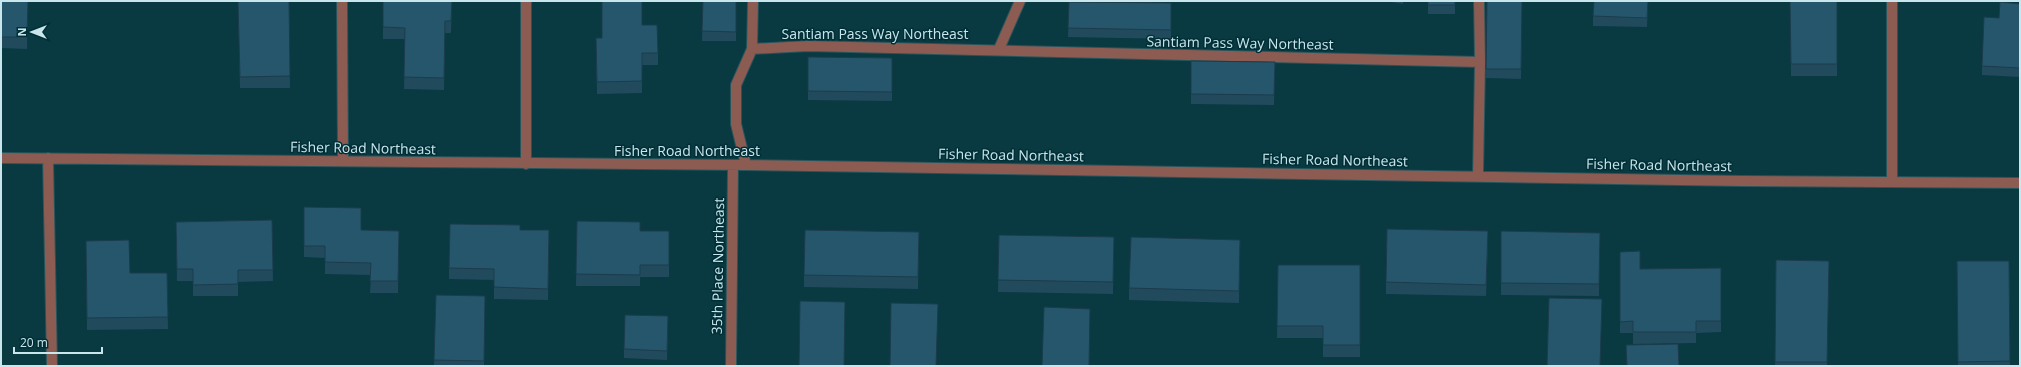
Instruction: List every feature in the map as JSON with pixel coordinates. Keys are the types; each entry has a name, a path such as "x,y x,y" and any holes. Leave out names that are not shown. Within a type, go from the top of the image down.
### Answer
{"street":[{"path":"342,1 343,162"},
{"path":"526,1 526,164"},
{"path":"746,165 736,124 736,85 752,49 753,1"},
{"path":"999,49 1020,1"},
{"path":"1478,176 1480,62 1479,1"},
{"path":"1892,1 1892,182"},
{"name":"Santiam Pass Way Northeast","path":"752,49 808,46 999,49 1108,54 1480,62"},
{"name":"Fisher Road Northeast","path":"1,158 746,165 2020,183"},
{"path":"48,158 52,366"},
{"name":"35th Place Northeast","path":"731,366 733,165"}],"building":[{"path":"1,1 28,1 27,37 1,37"},
{"path":"238,1 289,1 290,76 240,77"},
{"path":"383,1 452,1 451,21 445,21 444,78 404,77 405,28 383,27"},
{"path":"602,1 642,1 642,25 657,25 658,53 642,53 642,81 597,82 596,38 602,38"},
{"path":"703,1 736,1 736,32 702,31"},
{"path":"1428,1 1455,1 1455,5 1428,5"},
{"path":"1487,1 1522,1 1521,69 1486,69"},
{"path":"1594,1 1648,1 1647,18 1593,16"},
{"path":"1790,1 1837,1 1837,64 1791,64"},
{"path":"1069,2 1171,3 1171,30 1068,28"},
{"path":"2000,2 2020,4 2020,68 1982,66 1984,17 1999,18"},
{"path":"808,57 892,58 892,92 808,91"},
{"path":"1191,61 1275,62 1274,95 1191,94"},
{"path":"304,207 361,208 361,230 399,231 398,281 370,281 371,263 325,262 325,246 304,246"},
{"path":"272,220 273,270 238,270 238,284 193,285 193,269 177,269 176,222"},
{"path":"577,221 640,222 640,231 669,231 669,265 640,265 640,275 576,274"},
{"path":"450,224 520,225 520,230 549,230 548,289 494,287 494,269 449,268"},
{"path":"1387,229 1488,231 1486,285 1386,282"},
{"path":"805,230 919,232 918,277 804,275"},
{"path":"1501,231 1600,233 1599,284 1501,283"},
{"path":"999,235 1114,237 1113,282 998,280"},
{"path":"1131,237 1240,240 1239,291 1129,288"},
{"path":"129,240 130,273 167,273 168,317 87,318 86,241"},
{"path":"1640,251 1640,269 1721,268 1721,321 1696,321 1696,332 1633,332 1633,321 1620,322 1620,252"},
{"path":"1776,260 1829,261 1827,362 1775,362"},
{"path":"1957,261 2009,261 2010,361 1958,362"},
{"path":"1278,265 1360,265 1360,345 1323,345 1323,326 1277,326"},
{"path":"436,295 485,296 484,361 434,360"},
{"path":"1549,298 1602,299 1600,366 1547,366"},
{"path":"800,301 845,302 844,366 799,366"},
{"path":"891,303 938,304 936,366 890,366"},
{"path":"1044,307 1090,309 1089,366 1042,366"},
{"path":"625,315 668,316 667,351 624,349"},
{"path":"1678,344 1679,366 1627,366 1626,345"}]}
